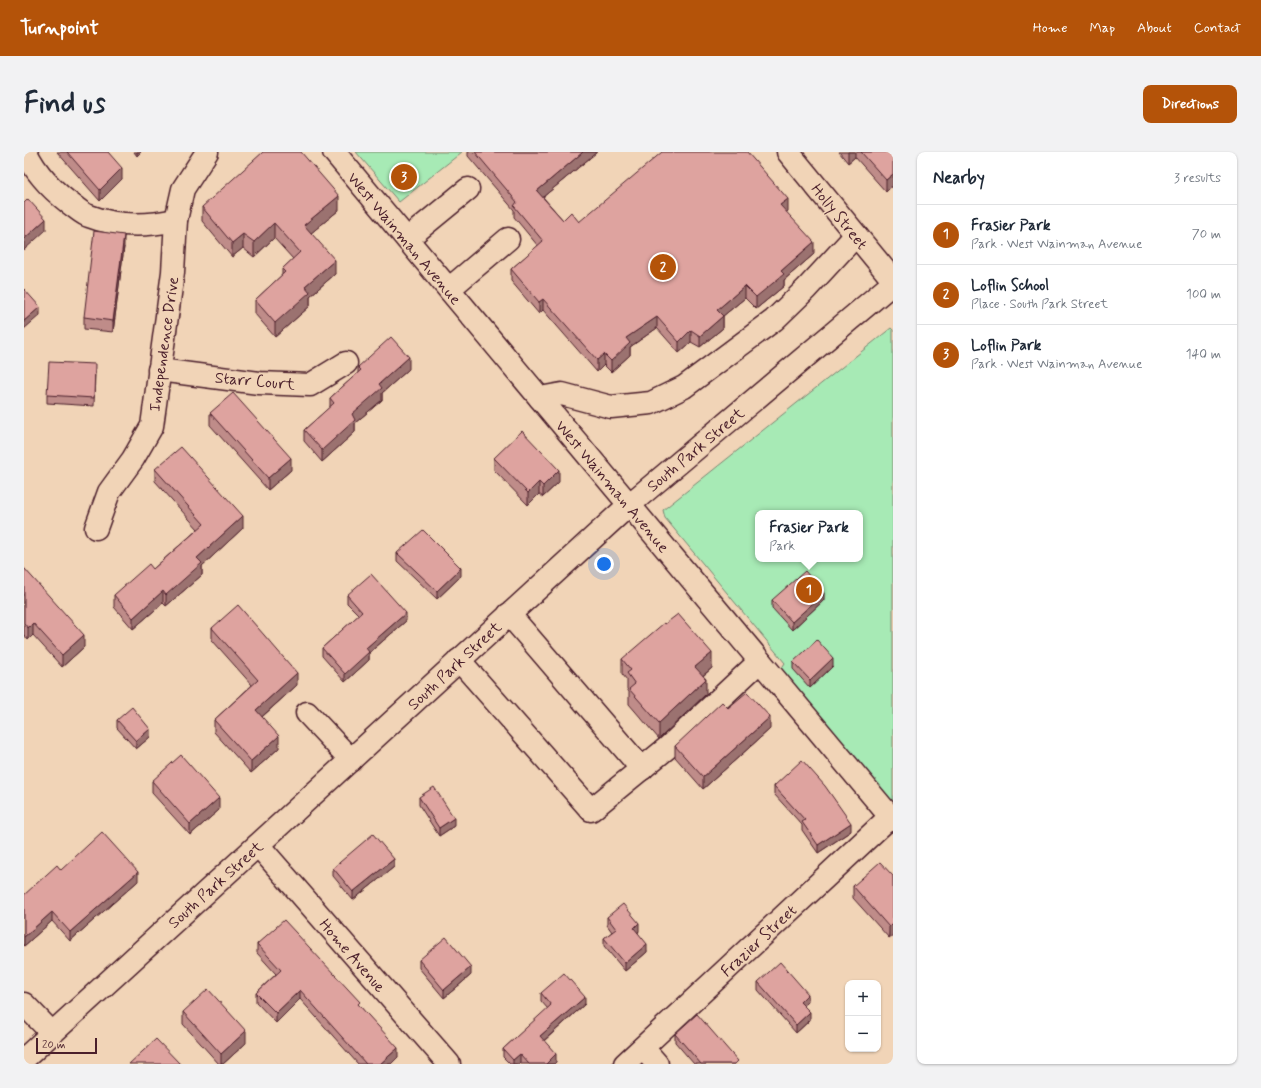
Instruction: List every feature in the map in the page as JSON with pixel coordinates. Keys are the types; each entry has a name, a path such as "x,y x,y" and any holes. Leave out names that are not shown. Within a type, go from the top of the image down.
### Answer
{"street":[{"name":"Independence Drive","path":"96,528 109,492 133,459 152,426 172,272 176,220 183,189 206,152"},
{"name":"West Wainman Avenue","path":"334,152 892,818"},
{"name":"Holly Street","path":"788,152 893,281"},
{"path":"27,160 61,197 88,216 128,224 154,224 176,220"},
{"path":"407,240 468,189"},
{"path":"540,398 562,394 612,407 651,403 684,387 774,320 806,289 856,235"},
{"path":"449,289 508,239"},
{"name":"South Park Street","path":"24,1059 629,505 893,281"},
{"name":"Starr Court","path":"159,370 259,383 310,385 346,363"},
{"path":"509,614 642,769"},
{"path":"459,660 591,810 612,791 669,747 760,661"},
{"path":"307,713 351,760"},
{"name":"Frazier Street","path":"625,1064 892,818"},
{"name":"Home Avenue","path":"258,845 448,1064"},
{"path":"24,1004 52,1034"},
{"path":"642,1048 657,1064"}],"green space":[{"path":"356,152 462,152 399,202"},
{"path":"891,328 893,330 893,803 781,669 785,663 665,518 663,510"}],"building":[{"path":"67,152 108,152 122,168 100,190"},
{"path":"263,152 301,152 339,196 304,225 335,260 305,286 310,292 275,323 255,300 285,272 282,269 300,252 274,223 254,242 243,234 232,243 202,207"},
{"path":"475,152 583,152 537,191 563,220 571,212 579,222 662,152 747,152 788,199 780,205 814,242 781,271 784,274 756,297 745,286 717,310 723,316 700,336 691,330 679,342 657,317 626,338 630,343 611,361 604,354 597,360 543,299 539,302 511,269 543,241 514,206 517,202"},
{"path":"861,152 893,152 893,174 886,180"},
{"path":"28,199 46,219 24,239 24,203"},
{"path":"94,231 124,235 113,321 84,317"},
{"path":"24,289 40,307 24,321"},
{"path":"391,337 409,357 379,384 382,388 352,414 355,420 322,450 304,430 334,403 330,398 361,370 358,367"},
{"path":"49,362 95,364 94,398 47,395"},
{"path":"233,393 291,458 268,478 210,413"},
{"path":"522,431 559,470 543,486 539,482 528,493 494,458"},
{"path":"181,447 243,516 197,558 202,563 166,595 163,591 133,618 114,595 149,564 153,569 204,524 155,469"},
{"path":"423,530 461,568 437,591 397,553"},
{"path":"24,568 84,635 62,655 33,623 28,628 24,623"},
{"path":"805,571 824,593 792,622 772,600"},
{"path":"371,574 406,613 366,648 369,652 345,674 322,648 362,612 347,595"},
{"path":"238,605 297,673 256,710 279,736 251,761 214,720 258,680 212,628"},
{"path":"678,614 712,653 695,667 706,679 659,723 629,689 635,684 627,673 631,670 622,659 664,623 665,624"},
{"path":"817,640 833,658 810,680 793,662"},
{"path":"747,692 770,717 703,777 675,746 722,702 728,708"},
{"path":"132,707 150,729 136,741 117,720"},
{"path":"181,755 219,798 190,824 152,781"},
{"path":"802,760 825,786 851,823 818,845 802,822 805,820 774,786"},
{"path":"434,787 454,818 439,828 419,797"},
{"path":"102,832 138,872 70,932 52,912 24,937 24,895 57,865 61,870"},
{"path":"373,834 394,859 353,892 333,868"},
{"path":"880,862 893,876 893,923 889,927 853,886"},
{"path":"623,904 639,923 634,928 647,944 625,963 604,938 616,929 607,917"},
{"path":"284,920 360,1002 358,1004 398,1048 380,1064 366,1064 300,990 276,1013 256,993 281,970 257,944"},
{"path":"446,937 471,967 444,990 419,960"},
{"path":"780,962 808,994 800,1002 810,1012 796,1025 758,982"},
{"path":"564,973 585,997 540,1036 556,1054 546,1064 529,1064 520,1054 513,1060 503,1049 551,1005 541,993"},
{"path":"208,989 246,1031 221,1054 183,1012"},
{"path":"697,1014 738,1061 735,1064 701,1064 675,1034"},
{"path":"156,1039 180,1064 129,1064"}],"place":[{"name":"Loflin Park","path":"404,177"},
{"name":"Loflin School","path":"663,267"},
{"name":"Frasier Park","path":"809,590"}]}
